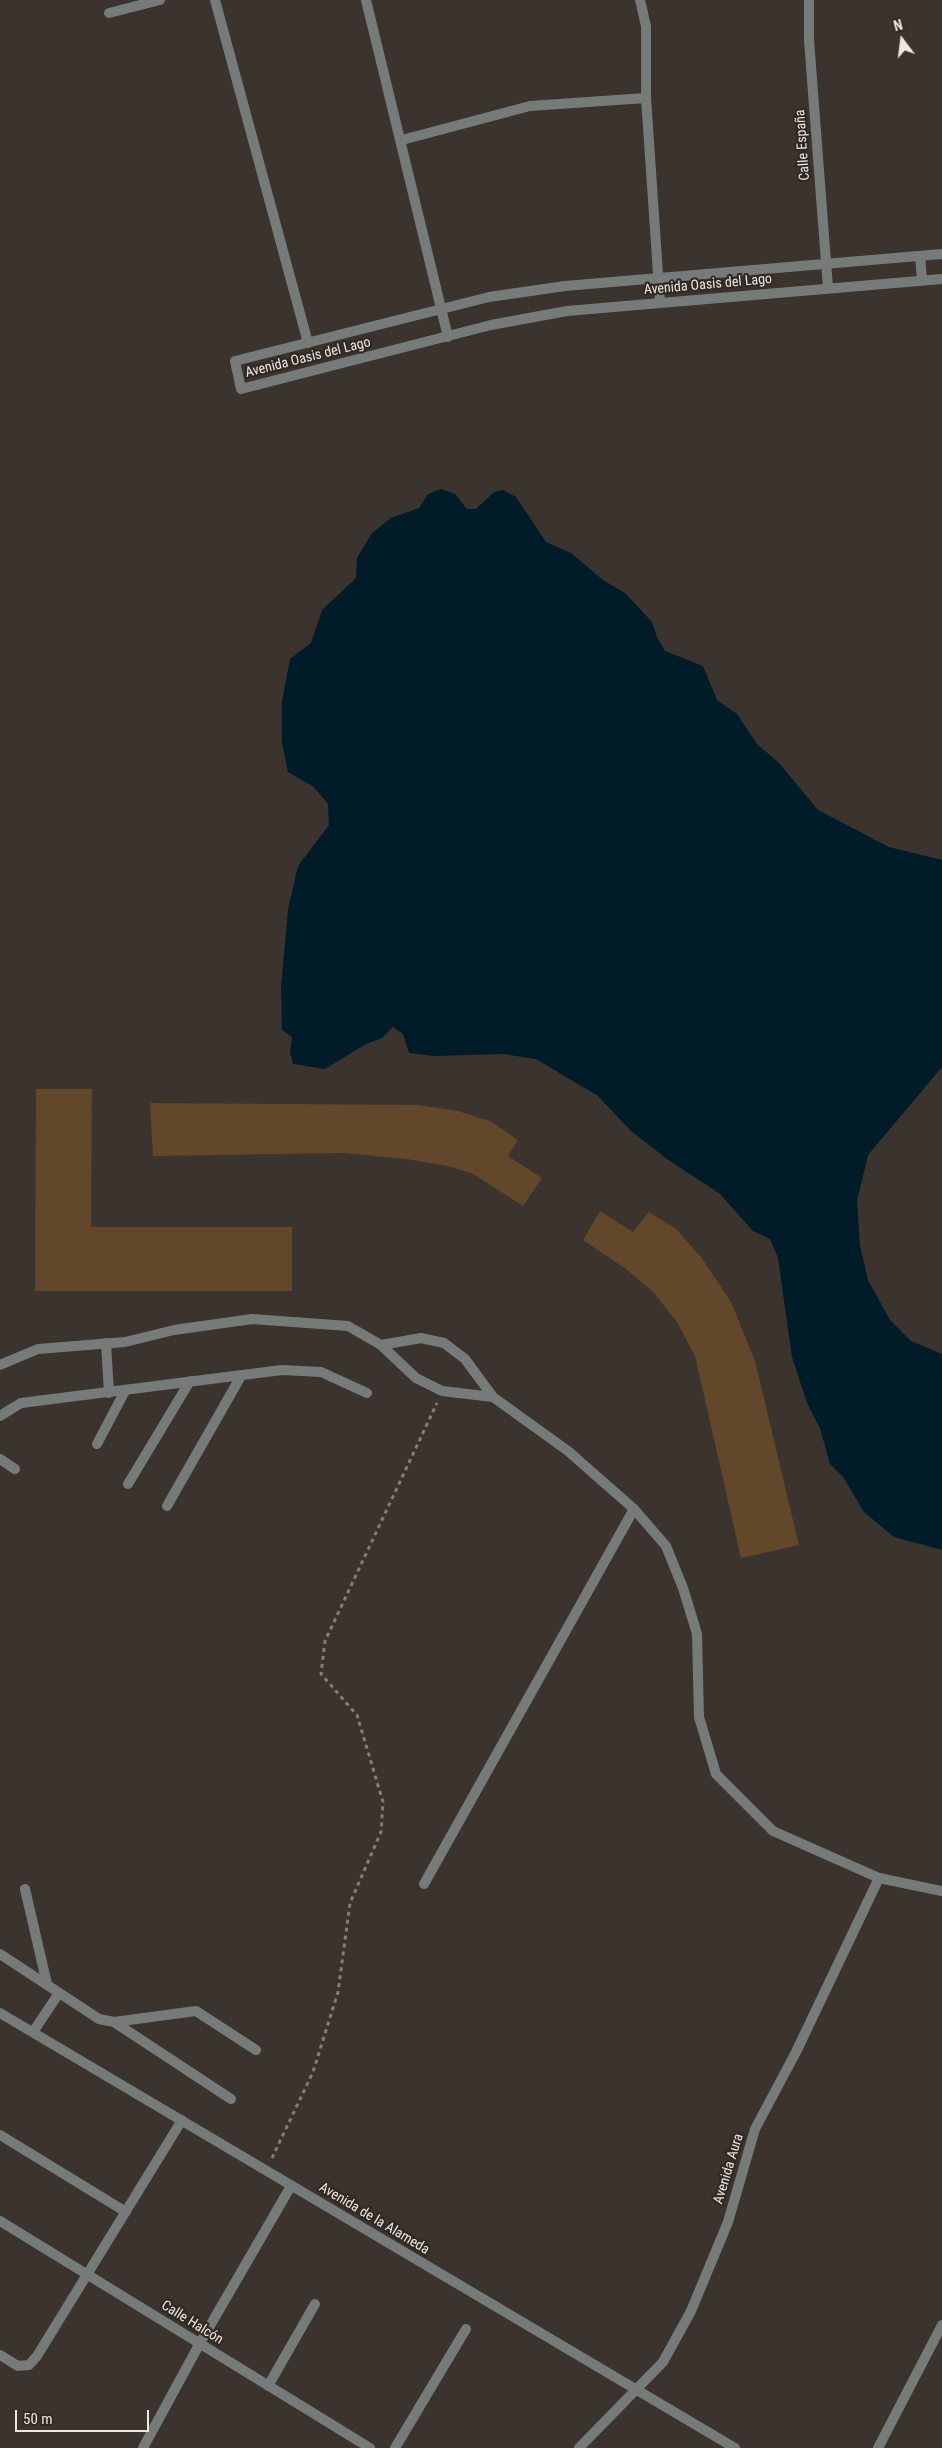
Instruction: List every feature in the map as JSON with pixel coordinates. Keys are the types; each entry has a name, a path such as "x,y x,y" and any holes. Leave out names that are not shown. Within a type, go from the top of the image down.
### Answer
{"street":[{"path":"108,13 160,0"},
{"path":"216,0 308,343"},
{"path":"366,0 402,140 448,336"},
{"path":"640,0 646,26 646,98 660,303"},
{"name":"Calle España","path":"809,0 809,40 828,288"},
{"path":"402,140 530,106 646,98"},
{"name":"Avenida Oasis del Lago","path":"942,254 565,286 488,297 235,361 241,389 491,325 567,311 942,279"},
{"path":"920,256 922,280"},
{"path":"0,1365 38,1349 125,1342 174,1330 252,1318 348,1326 381,1345 416,1378 442,1391 493,1397"},
{"path":"381,1345 421,1338 444,1343 465,1359 493,1397 568,1451 634,1509 666,1546 683,1588 697,1634 700,1717 716,1774 773,1830 879,1878 942,1892"},
{"path":"106,1344 109,1393"},
{"path":"0,1416 21,1403 282,1370 321,1372 367,1393"},
{"path":"167,1506 241,1376"},
{"path":"128,1484 190,1381"},
{"path":"96,1444 125,1391"},
{"path":"0,1459 15,1469"},
{"path":"424,1884 634,1509"},
{"name":"Avenida Aura","path":"579,2448 663,2362 691,2311 728,2222 756,2129 796,2052 879,1878"},
{"path":"25,1890 47,1984"},
{"path":"0,1954 99,2018 114,2022 231,2099"},
{"path":"33,2032 59,1993"},
{"path":"114,2022 196,2011 256,2050"},
{"name":"Avenida de la Alameda","path":"0,2012 734,2448"},
{"path":"0,2355 18,2366 29,2365 88,2274 182,2120"},
{"path":"0,2135 126,2212"},
{"path":"143,2448 200,2343 291,2186"},
{"name":"Calle Halcón","path":"0,2221 370,2448"},
{"path":"268,2386 315,2304"},
{"path":"878,2448 942,2325"},
{"path":"394,2448 466,2329"}],"path":[{"path":"266,2170 313,2072 338,1992 350,1903 381,1832 383,1802 357,1715 321,1674 325,1641 442,1391"}],"water":[{"path":"441,489 455,494 467,509 476,509 494,492 503,490 516,497 546,542 571,553 603,580 625,593 652,622 657,637 665,651 703,666 717,700 737,714 757,744 779,763 818,810 889,847 942,860 942,1067 868,1155 857,1201 860,1246 868,1280 890,1320 911,1341 942,1354 942,1550 894,1537 864,1512 844,1478 830,1464 820,1428 807,1403 792,1357 778,1258 770,1239 753,1231 720,1194 667,1159 631,1131 598,1096 536,1059 503,1054 434,1056 409,1053 403,1034 393,1027 382,1038 366,1044 325,1069 293,1064 290,1052 292,1037 282,1030 281,988 288,909 298,866 329,825 328,804 314,787 288,772 282,743 282,701 290,659 311,643 322,610 356,578 357,558 372,533 391,518 419,508 428,494"}],"building":[{"path":"36,1089 92,1089 91,1227 292,1227 292,1291 35,1291"},
{"path":"150,1103 418,1105 458,1111 490,1121 518,1140 508,1156 542,1178 523,1206 473,1174 448,1166 406,1159 344,1153 153,1156"},
{"path":"600,1211 633,1232 649,1212 676,1229 701,1257 731,1302 755,1361 799,1545 741,1558 695,1356 677,1322 653,1292 626,1269 583,1240"}]}
